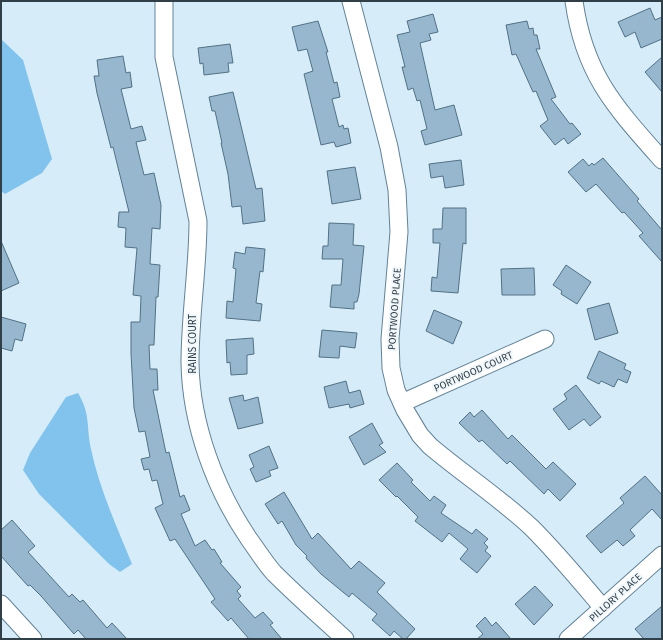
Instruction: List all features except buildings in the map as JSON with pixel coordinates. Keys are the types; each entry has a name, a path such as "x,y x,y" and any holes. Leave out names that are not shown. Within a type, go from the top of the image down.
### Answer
{"street":[{"name":"RAINS COURT","path":"164,1 164,57 198,221 198,242 191,315 190,363 199,425 206,452 224,497 256,550 288,587 346,639"},
{"name":"PORTWOOD PLACE","path":"351,1 395,175 399,232 390,346 391,368 396,390 416,429 430,446 507,506 531,528 548,544 603,608"},
{"path":"574,1 581,39 601,84 622,115 662,160"},
{"name":"PORTWOOD COURT","path":"402,403 545,339"},
{"name":"PILLORY PLACE","path":"568,639 662,555"},
{"path":"1,604 32,639"}],"water":[{"path":"1,39 23,60 52,159 42,173 5,194 1,191"},
{"path":"78,393 87,414 94,464 109,507 132,564 120,572 109,564 39,494 23,470 30,453 66,397"}]}
